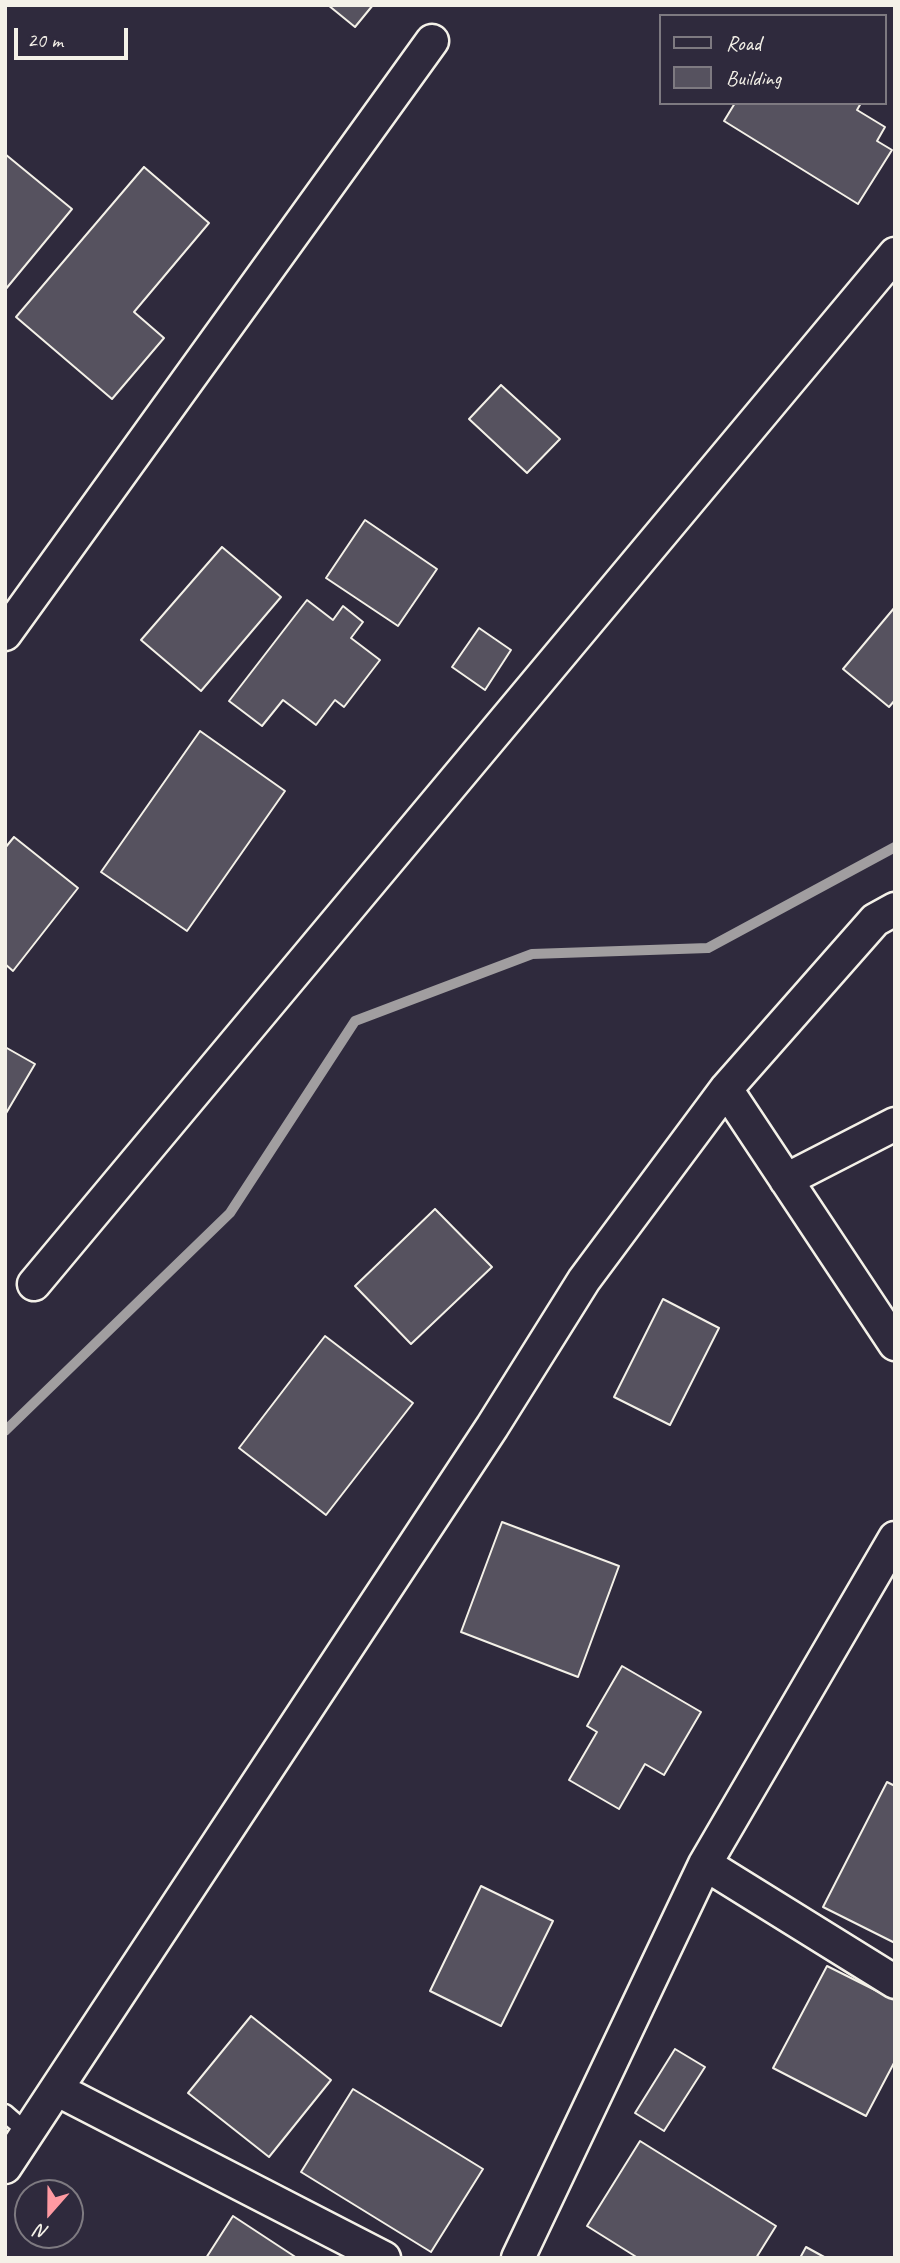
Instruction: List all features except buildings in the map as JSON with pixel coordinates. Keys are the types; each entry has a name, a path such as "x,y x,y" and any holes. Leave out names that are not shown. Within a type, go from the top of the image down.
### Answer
{"street":[{"path":"5,634 432,41"},
{"path":"34,1284 895,254"},
{"path":"5,2167 17,2123 58,2090 492,1427 584,1280 726,1089 875,920 895,909"},
{"path":"726,1089 895,1344"},
{"path":"786,1180 895,1124"},
{"path":"518,2258 705,1864 893,1548"},
{"path":"705,1864 895,1982"},
{"path":"58,2090 384,2258"}],"waterway":[{"path":"5,1431 230,1213 355,1021 532,954 708,948 895,847"}]}
